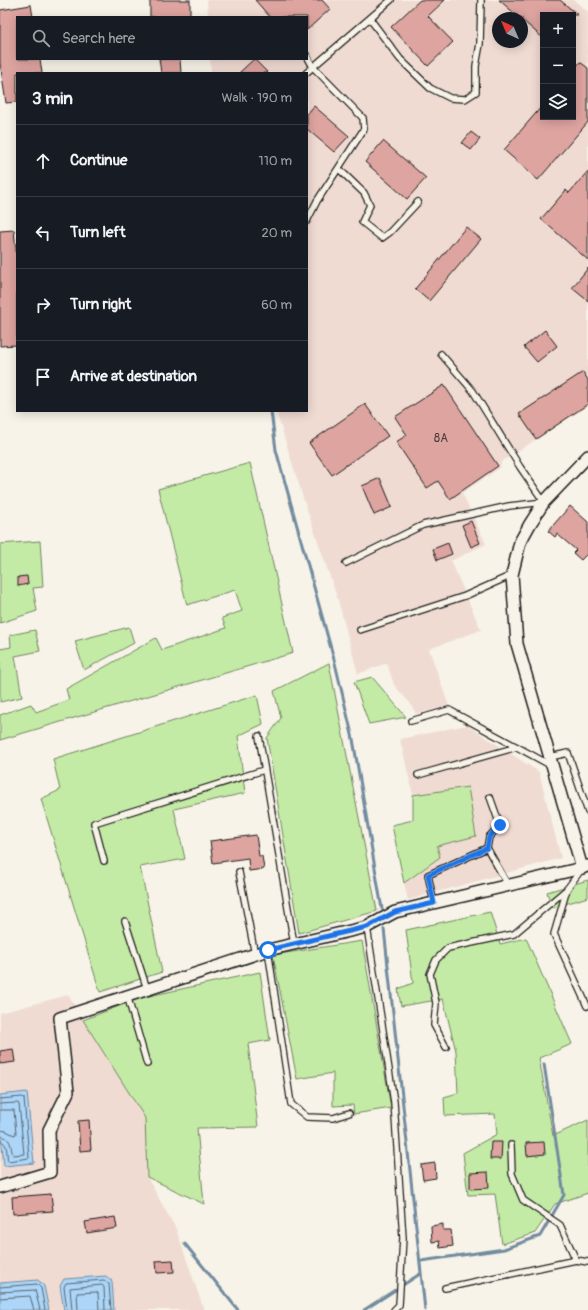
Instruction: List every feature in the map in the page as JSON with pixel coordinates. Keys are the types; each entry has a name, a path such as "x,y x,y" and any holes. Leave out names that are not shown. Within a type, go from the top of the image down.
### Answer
{"street":[{"path":"0,1187 50,1172 48,1130 68,1092 60,1018 268,950 367,927 395,912 585,867 551,762 517,644 512,575 520,542 544,502 588,456"}],"lane":[{"path":"307,72 391,0"},
{"path":"370,19 400,59 430,88 450,98 465,99 476,92 476,66 480,44 481,0"},
{"path":"308,58 313,67 363,118 364,129 317,202 308,219"},
{"path":"338,169 364,193 370,205 362,222 382,238 390,232 418,202"},
{"path":"346,563 423,526 509,506 544,502 520,467 473,391 441,354"},
{"path":"360,630 466,596 512,575"},
{"path":"411,721 449,710 517,747 551,762 568,754 588,812"},
{"path":"259,736 294,944"},
{"path":"418,775 517,747"},
{"path":"104,861 94,823 264,770"},
{"path":"490,797 500,825 489,837 487,848 508,885"},
{"path":"434,903 428,875 487,848"},
{"path":"446,1047 434,1025 436,1003 430,974 436,960 448,948 514,934 567,889 585,867"},
{"path":"239,872 255,955"},
{"path":"567,889 554,934 587,1006"},
{"path":"125,921 147,989"},
{"path":"367,927 394,1102 403,1238 399,1305 394,1310"},
{"path":"268,950 291,1104 307,1117 333,1118 349,1114"},
{"path":"127,996 147,1064"},
{"path":"511,1145 512,1174 523,1200 560,1225 576,1260"},
{"path":"445,1288 576,1260 588,1262"}],"shaded area":[{"path":"207,0 574,0 588,12 588,406 501,462 500,468 462,493 486,544 451,561 481,630 429,649 449,706 416,714 410,703 394,685 387,663 358,674 338,600 305,504 276,412 308,412 308,72 211,72 210,60 308,60 308,16 208,16"},
{"path":"467,725 539,772 561,858 408,900 404,883 440,857 437,846 476,835 468,787 413,795 400,739"},
{"path":"68,995 145,1118 147,1177 176,1229 204,1310 0,1310 0,1013"}],"green space":[{"path":"250,463 293,653 0,740 0,715 31,704 36,712 69,700 66,689 156,638 162,650 226,628 222,618 242,611 235,590 187,605 158,489"},
{"path":"40,541 43,587 33,588 37,611 0,623 0,544"},
{"path":"129,627 134,643 84,670 75,641"},
{"path":"35,630 40,651 15,656 22,697 0,702 0,649 11,647 10,635"},
{"path":"329,663 377,911 299,933 267,738 281,718 274,691"},
{"path":"372,677 406,717 369,724 354,682"},
{"path":"257,695 263,724 238,736 245,793 174,809 185,859 140,867 162,972 100,992 41,799 60,790 53,759"},
{"path":"468,787 476,836 437,846 440,857 404,883 392,825 413,820 413,795"},
{"path":"588,880 588,897 552,908 547,892"},
{"path":"490,912 500,944 526,938 572,1044 539,1058 553,1136 588,1120 588,1193 555,1204 535,1233 502,1244 495,1194 468,1195 463,1153 497,1134 495,1114 445,1116 444,1097 458,1093 456,1051 443,999 401,1006 398,989 413,983 406,930"},
{"path":"362,941 391,1108 354,1114 353,1105 333,1106 333,1073 297,1079 273,955"},
{"path":"260,972 270,1040 248,1044 258,1127 197,1128 204,1204 147,1177 145,1118 83,1020 140,998"}],"water":[{"path":"27,1092 34,1163 4,1166 0,1126 0,1095"},
{"path":"106,1276 112,1281 114,1310 64,1310 60,1286 64,1279"},
{"path":"38,1280 44,1286 49,1310 0,1310 0,1283"}],"building":[{"path":"150,0 190,0 190,16 150,16"},
{"path":"255,0 322,0 330,9 308,29 308,16 269,16"},
{"path":"420,0 445,0 428,16 453,42 428,66 391,27"},
{"path":"499,0 560,0 574,12 540,12 540,35 528,25 528,12 513,12"},
{"path":"31,5 33,16 16,16 16,60 40,60 42,72 16,72 16,102 6,103 0,63 0,10"},
{"path":"159,60 180,60 181,72 161,72"},
{"path":"253,60 255,60 267,72 240,72"},
{"path":"580,62 588,68 588,122 538,180 504,150 540,108 540,120 576,120 576,67"},
{"path":"314,106 349,136 334,152 308,130 308,113"},
{"path":"471,132 480,139 471,150 462,143"},
{"path":"383,141 426,178 407,199 365,162"},
{"path":"588,171 588,260 541,219 566,190 569,193"},
{"path":"466,227 481,239 429,301 415,289"},
{"path":"14,230 16,250 16,345 0,346 0,231"},
{"path":"588,268 588,301 572,288"},
{"path":"545,330 557,346 537,362 524,347"},
{"path":"583,372 588,380 588,404 536,439 519,414"},
{"path":"444,385 498,466 450,499 438,481 427,488 396,442 407,435 395,417"},
{"path":"365,404 388,436 332,475 309,443"},
{"path":"380,478 392,507 374,515 362,486"},
{"path":"570,506 588,522 588,553 581,560 573,553 576,550 557,534 555,537 548,531"},
{"path":"471,521 480,543 471,547 462,525"},
{"path":"448,543 452,554 437,560 433,549"},
{"path":"27,576 28,584 18,586 18,577"},
{"path":"256,835 259,856 262,856 264,869 249,871 248,858 213,863 210,841"},
{"path":"13,1049 15,1062 0,1064 0,1051"},
{"path":"89,1120 91,1150 80,1151 78,1121"},
{"path":"491,1142 502,1142 501,1159 490,1159"},
{"path":"544,1142 545,1154 527,1156 526,1143"},
{"path":"435,1163 436,1178 423,1180 421,1165"},
{"path":"488,1172 489,1188 470,1189 470,1173"},
{"path":"51,1194 53,1211 13,1214 12,1197"},
{"path":"115,1217 117,1228 87,1233 85,1222"},
{"path":"443,1224 443,1230 451,1230 453,1246 440,1248 439,1241 432,1242 431,1226"},
{"path":"173,1260 174,1272 157,1273 156,1261"}],"waterway":[{"path":"271,412 276,450 335,663 353,739 382,909"},
{"path":"384,929 425,1310"},
{"path":"421,1261 504,1249 540,1236 564,1195 544,1064"},
{"path":"185,1244 238,1310"},
{"path":"364,1310 420,1274"}],"route":[{"path":"268,950 367,927 395,912 434,903 428,875 487,848 489,837 500,825"}]}
